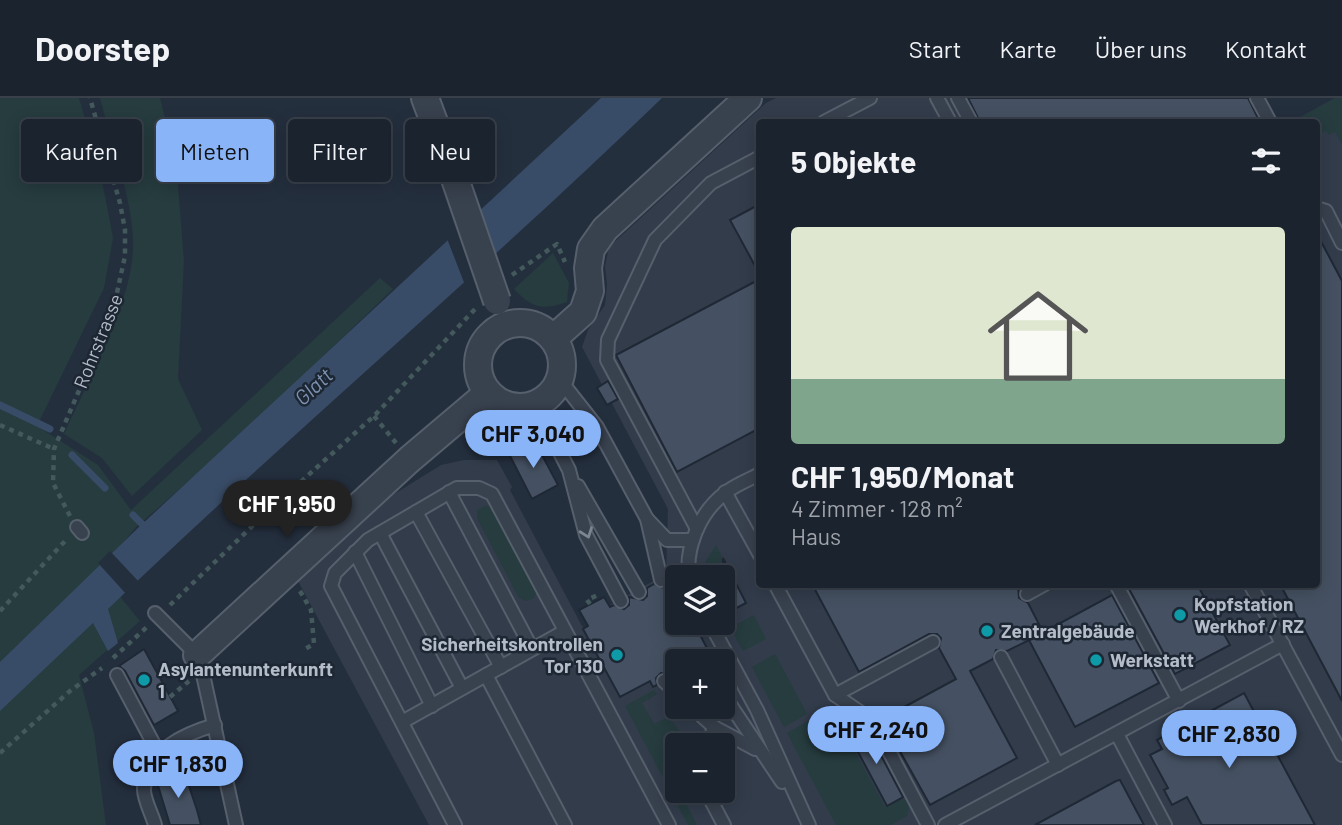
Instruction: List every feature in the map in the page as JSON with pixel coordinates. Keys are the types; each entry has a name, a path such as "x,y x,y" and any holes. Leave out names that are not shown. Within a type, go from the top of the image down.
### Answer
{"street":[{"path":"425,98 497,302 495,330 481,348 478,372 488,393 507,405 528,407 547,397 560,380 562,358 554,338 497,302"},
{"path":"554,338 583,312 590,291 588,268 592,249 605,229 748,98"},
{"path":"197,656 410,459 488,393"}],"lane":[{"path":"830,119 870,98"},
{"path":"937,98 948,119"},
{"path":"958,98 969,119"},
{"path":"1257,98 1268,119"},
{"path":"695,534 607,360 608,340 654,240 711,183 756,159"},
{"path":"1320,209 1325,211 1342,243"},
{"path":"560,380 597,427 647,519 667,540 695,534"},
{"path":"528,407 551,435 639,592"},
{"path":"569,470 586,535 621,601"},
{"path":"688,565 695,534 711,506 726,492 756,476"},
{"path":"455,825 331,586 335,573 355,552 380,533 457,488 480,488 492,494 669,825"},
{"path":"449,492 532,649"},
{"path":"726,492 756,548"},
{"path":"416,512 500,667"},
{"path":"647,519 661,580"},
{"path":"380,533 462,688"},
{"path":"355,552 432,705"},
{"path":"777,588 835,695 873,721 928,825"},
{"path":"1027,594 1038,588"},
{"path":"1118,588 1179,701"},
{"path":"1252,588 1342,755"},
{"path":"157,614 197,656 236,825"},
{"path":"402,722 565,631"},
{"path":"716,635 757,710 809,825"},
{"path":"835,695 933,642"},
{"path":"945,825 1283,645"},
{"path":"1000,657 1058,765"},
{"path":"117,675 159,754"},
{"path":"486,675 565,825"},
{"path":"735,713 797,802"},
{"path":"705,719 713,727 759,751"},
{"path":"709,719 713,727 711,733"},
{"path":"155,825 144,789 151,766 159,754 186,734 215,725"},
{"path":"1117,734 1165,825"},
{"path":"712,803 724,825"}],"path":[{"name":"Rohrstrasse","path":"0,611 80,530 58,497 53,483 54,449 113,311 125,256 125,230 120,203 90,98"},
{"path":"0,753 70,691 103,667 266,513 374,416 411,380 457,324 497,302 557,244"},
{"path":"374,416 410,459"},
{"path":"0,425 54,449"},
{"path":"294,580 311,610 314,644 305,649"},
{"path":"590,604 587,600 595,599 604,592"}],"shaded area":[{"path":"776,98 953,98 964,119 756,119 756,588 1320,588 1320,119 1297,119 1335,98 1342,98 1342,825 429,825 298,581 391,496 441,465 464,460 497,460 583,628 605,617 608,606 665,575 665,635 735,635 735,565 666,565 668,509 582,347 588,330 605,305 605,266 609,247 766,103"}],"green space":[{"path":"0,98 79,98 85,119 21,119 21,182 102,182 113,238 104,288 37,426 98,465 131,510 380,278 393,289 237,439 135,528 100,572 140,621 79,675 94,733 106,825 0,825"},
{"path":"100,98 160,98 165,119 156,119 156,182 178,182 184,261 178,379 202,430 132,496 102,458 64,434 125,294 133,249 133,232 123,182 142,182 142,119 106,119"},
{"path":"1335,98 1342,98 1342,145 1335,132 1329,135 1326,131 1320,134 1320,119 1297,119"},
{"path":"553,253 569,283 567,302 544,307 532,304 514,289"},
{"path":"485,506 493,507 538,590 534,598 527,601 519,598 477,518 477,510"},
{"path":"716,545 727,565 706,565"},
{"path":"754,615 766,639 743,651 734,635 735,625"},
{"path":"775,654 807,714 784,727 752,667"},
{"path":"654,690 657,694 642,703 654,724 670,719 681,733 665,733 665,782 625,706"},
{"path":"848,716 858,716 865,720 863,728 847,737 885,807 901,799 908,800 910,804 907,816 891,825 836,825 787,733 810,720 817,732"},
{"path":"676,803 686,803 697,825 688,825"}],"water":[{"name":"Glatt","path":"601,98 662,98 108,609 118,643 108,651 93,623 0,711 0,662 139,527"}],"pier":[{"path":"478,206 497,257 465,285 446,236"},
{"path":"110,551 140,583 127,595 98,563"}],"building":[{"path":"968,98 1248,98 1258,119 978,119"},
{"path":"756,206 756,268 730,220"},
{"path":"1320,240 1342,281 1342,701 1282,588 1320,588"},
{"path":"756,281 756,430 677,472 616,355"},
{"path":"608,381 618,399 607,405 597,388"},
{"path":"534,440 558,485 532,499 509,454"},
{"path":"735,581 746,603 735,609"},
{"path":"654,584 664,588 665,635 700,635 707,649 665,649 665,674 661,673 656,678 657,685 653,687 650,681 620,697 583,629 588,626 579,610 604,597 610,607 614,605 624,609 629,605 629,597 643,600 647,596 647,588"},
{"path":"814,588 1018,588 1019,598 1028,603 1043,632 1007,651 996,650 993,659 970,671 1017,758 930,805 882,719 956,679 939,648 941,638 937,634 929,634 859,672"},
{"name":"Kopfstation Werkhof / RZ","path":"1129,588 1199,588 1230,645 1175,674"},
{"name":"Werkstatt","path":"1112,595 1159,683 1075,727 1029,640"},
{"name":"Asylantenunterkunft 1","path":"144,649 178,711 154,725 125,671 119,666"},
{"path":"1244,693 1315,825 1202,825 1187,797 1172,805 1164,790 1168,788 1150,755 1162,749 1157,740"},
{"path":"866,727 903,797 887,806 849,735"},
{"path":"184,771 201,825 170,825 156,779"},
{"path":"1120,780 1144,825 1035,825 1116,781"}],"waterway":[{"path":"0,405 50,429"},
{"path":"72,455 105,488"},
{"path":"133,515 147,529"}],"place":[{"name":"Kopfstation Werkhof / RZ","path":"1180,615"},
{"name":"Zentralgebäude","path":"987,631"},
{"name":"Sicherheitskontrollen Tor 130","path":"617,655"},
{"name":"Werkstatt","path":"1096,660"},
{"name":"Asylantenunterkunft 1","path":"144,680"}]}
